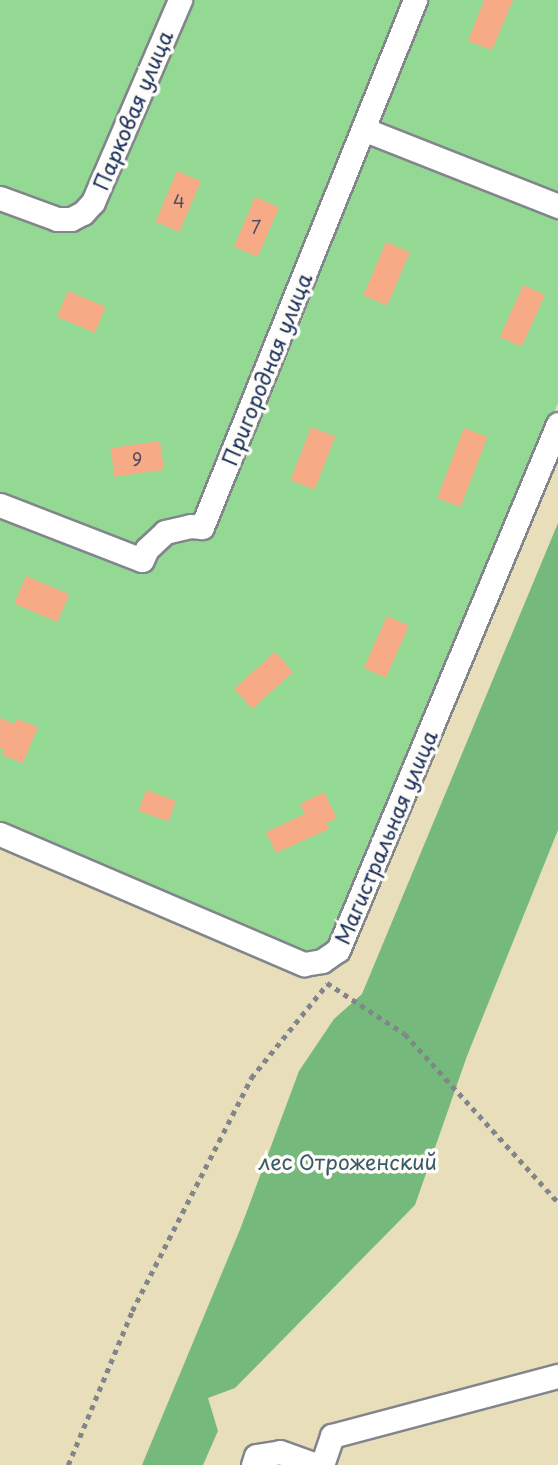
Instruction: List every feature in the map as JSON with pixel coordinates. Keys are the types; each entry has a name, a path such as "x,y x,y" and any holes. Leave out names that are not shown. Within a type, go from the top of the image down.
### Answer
{"street":[{"name":"Парковая улица","path":"0,198 57,219 71,219 88,207 180,0"},
{"name":"Пригородная улица","path":"0,505 142,560 147,549 165,532 190,526 202,527 415,0"},
{"path":"363,129 558,206"},
{"name":"Магистральная улица","path":"0,834 325,972 348,930 558,424"},
{"path":"322,1465 332,1436 558,1376"},
{"path":"253,1465 256,1456 280,1452 316,1465"}],"path":[{"path":"68,1465 132,1311 251,1078 325,972 405,1034 558,1202"}],"green space":[{"path":"0,0 558,0 558,403 334,935 319,949 298,951 0,824"},
{"name":"лес Отроженский","path":"558,523 558,830 467,1056 415,1205 235,1388 208,1398 218,1431 203,1465 142,1465 241,1227 299,1071 334,1019 362,994"}],"building":[{"path":"484,0 513,0 492,50 468,41"},
{"path":"177,171 201,181 179,232 156,222"},
{"path":"255,197 279,207 258,257 234,247"},
{"path":"386,242 410,252 387,306 363,295"},
{"path":"523,285 545,295 522,347 500,337"},
{"path":"68,291 106,307 95,333 57,317"},
{"path":"311,427 335,436 315,490 291,480"},
{"path":"464,428 487,437 460,507 437,498"},
{"path":"160,441 164,470 115,477 110,448"},
{"path":"26,576 69,594 58,622 14,604"},
{"path":"387,616 409,626 386,678 364,668"},
{"path":"275,652 293,672 252,709 234,689"},
{"path":"0,718 15,724 17,719 38,727 23,763 2,755 4,750 0,748"},
{"path":"146,790 176,801 169,822 138,811"},
{"path":"324,792 337,818 326,823 329,829 276,853 266,832 305,814 300,804"}]}
